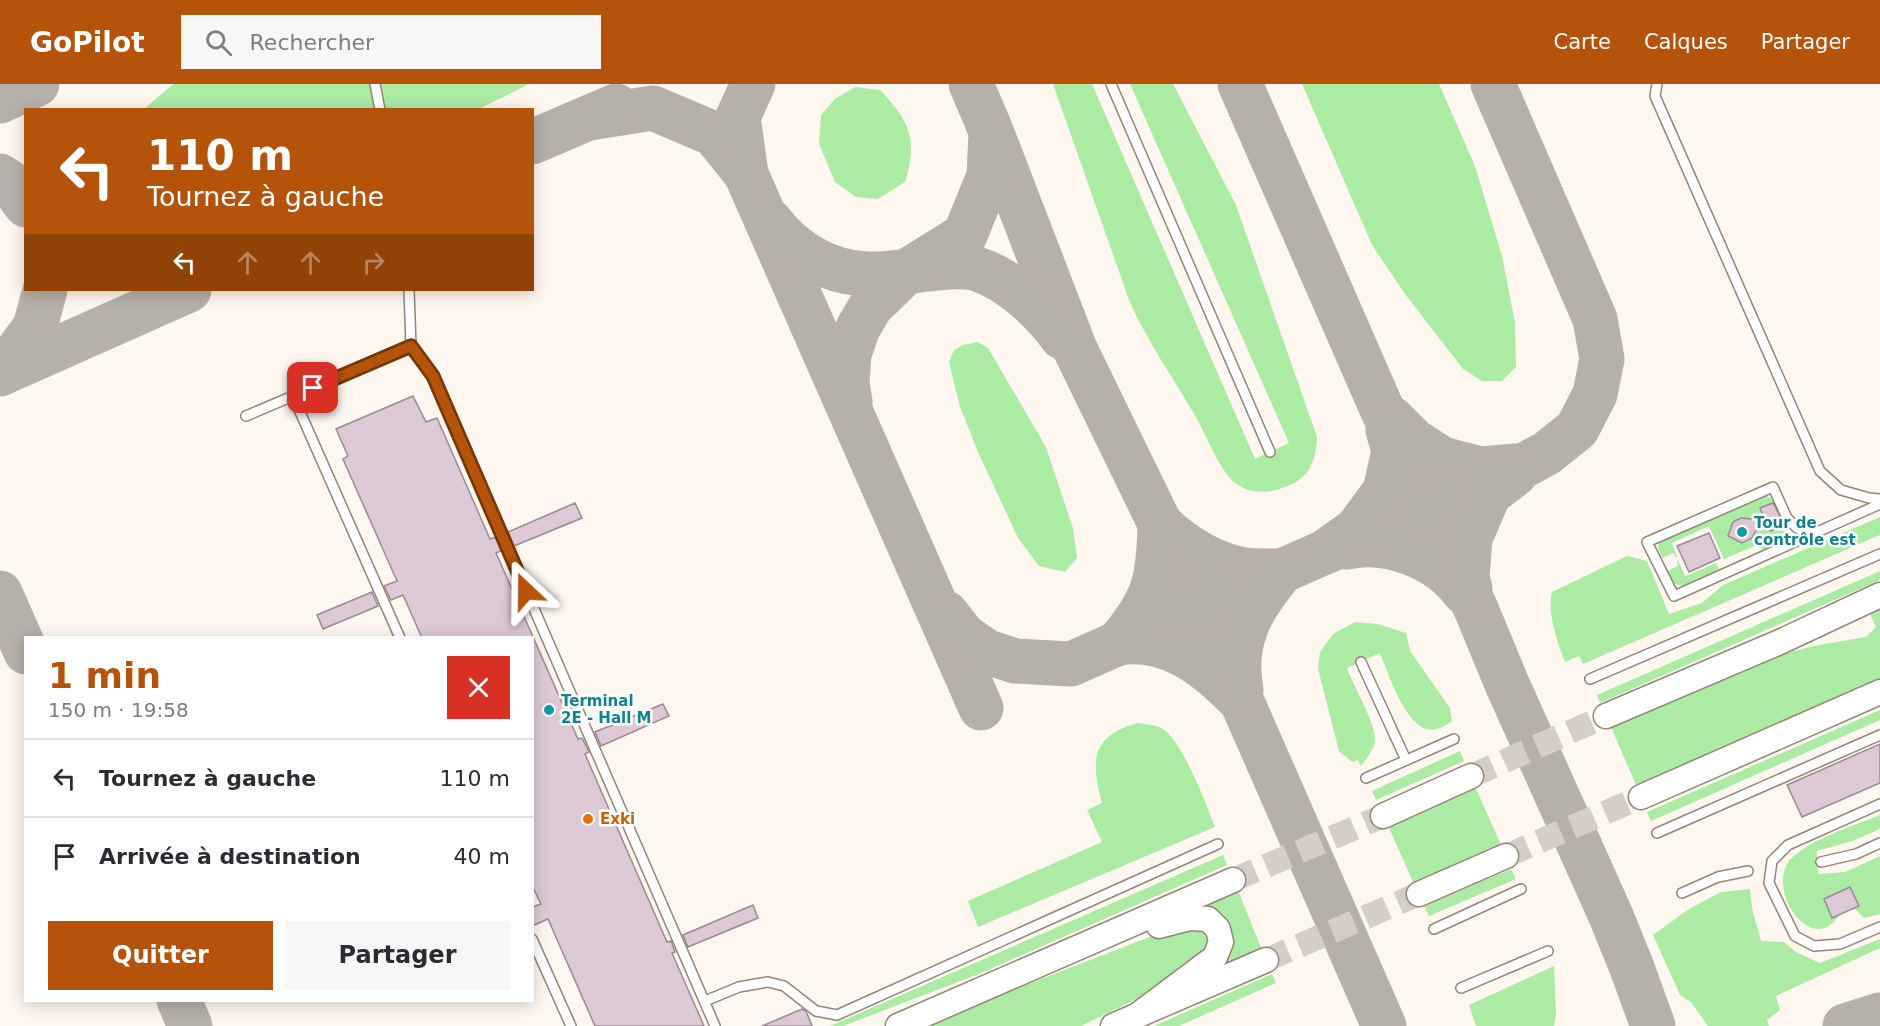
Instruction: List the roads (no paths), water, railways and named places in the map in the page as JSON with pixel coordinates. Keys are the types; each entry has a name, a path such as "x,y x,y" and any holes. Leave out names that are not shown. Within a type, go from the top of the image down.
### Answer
{"main road":[{"path":"1606,716 1880,595"},
{"path":"1641,797 1880,692"},
{"path":"1383,816 1471,777"},
{"path":"1419,894 1506,856"},
{"path":"898,1026 1233,880"},
{"path":"1060,956 1190,918 1208,919 1221,934 1221,942 1215,957 1139,1014"},
{"path":"1113,1026 1266,960"}],"lane":[{"path":"375,84 380,108"},
{"path":"1111,84 1270,452"},
{"path":"1657,84 1654,96 1820,471 1841,490 1880,499"},
{"path":"409,291 411,346 433,376 715,1026"},
{"path":"246,416 411,346"},
{"path":"293,396 399,636"},
{"path":"1818,532 1797,528 1787,518 1773,487 1647,542 1674,596 1818,532 1880,504"},
{"path":"1590,678 1880,554"},
{"path":"1361,662 1406,760"},
{"path":"1656,833 1880,735"},
{"path":"1366,778 1454,739"},
{"path":"1880,804 1788,845 1772,861 1769,883 1795,936 1814,946 1840,945 1880,927"},
{"path":"1821,862 1856,854 1880,843"},
{"path":"705,1001 738,987 768,982 784,986 816,1011 837,1016 1218,844"},
{"path":"1682,893 1718,877 1748,871"},
{"path":"1434,929 1521,889"},
{"path":"534,943 571,1026"},
{"path":"1461,988 1548,951"}],"tunnel":[{"path":"1471,776 1606,716"},
{"path":"1506,856 1641,797"},
{"path":"1233,880 1383,816"},
{"path":"1266,960 1419,894"}],"place":[{"name":"Tour de contrôle est","path":"1742,532"},
{"name":"Terminal 2E - Hall M","path":"549,710"},
{"name":"Exki","path":"588,819"}]}
